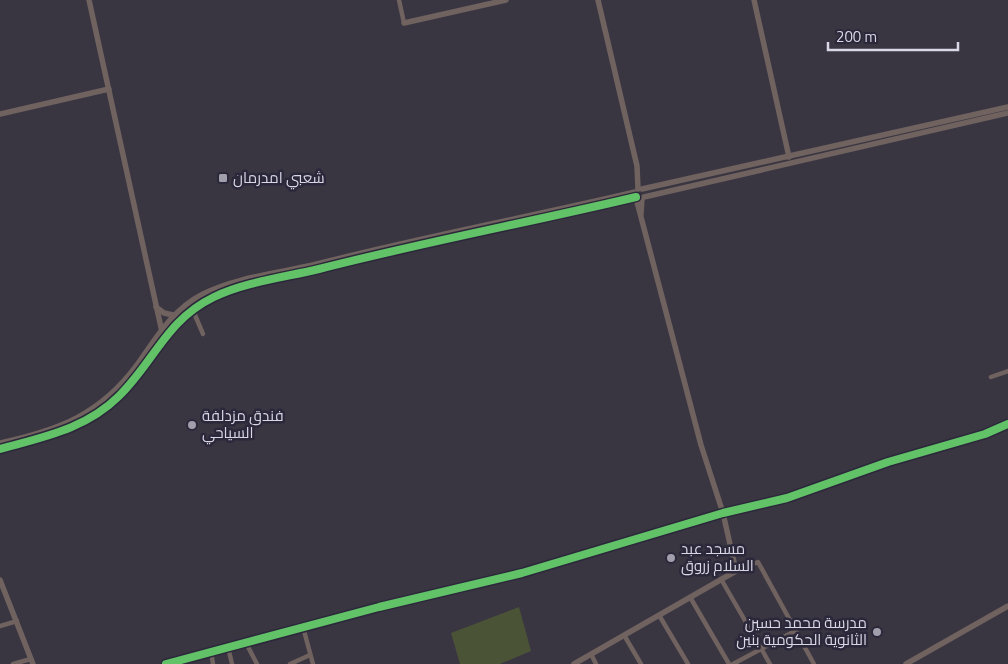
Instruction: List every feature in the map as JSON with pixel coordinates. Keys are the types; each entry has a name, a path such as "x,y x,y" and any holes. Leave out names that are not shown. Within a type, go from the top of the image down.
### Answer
{"street":[{"path":"90,0 160,330 165,335"},
{"path":"399,0 404,23 506,0"},
{"path":"598,0 637,166 640,216 701,445 723,513 736,571"},
{"path":"754,0 789,157"},
{"path":"0,114 108,89"},
{"path":"639,194 789,157 1008,107"},
{"path":"0,448 44,434 84,416 110,397 136,366 160,330 173,315 187,304 214,290 1008,113"},
{"path":"0,443 76,427 113,402 132,381 165,335 192,308 222,293 333,262"},
{"path":"156,307 164,313 173,315"},
{"path":"192,308 203,334"},
{"path":"991,377 1008,371"},
{"path":"166,664 417,597 459,589 522,573 723,513 787,498 888,462 985,434 1008,424"},
{"path":"574,664 736,571 758,562 814,664"},
{"path":"722,579 770,664"},
{"path":"0,580 32,662 13,664"},
{"path":"690,597 729,664"},
{"path":"906,664 1008,606"},
{"path":"659,615 688,664"},
{"path":"0,626 16,621"},
{"path":"303,627 313,664"},
{"path":"732,664 796,631"},
{"path":"624,635 641,664"},
{"path":"246,643 256,664"},
{"path":"228,647 232,664"},
{"path":"210,651 213,664"},
{"path":"590,654 596,664"},
{"path":"290,664 310,655"}],"green space":[{"path":"519,607 531,651 500,664 460,664 451,633"}],"cycle path":[{"path":"0,449 48,436 93,417 119,396 131,383 172,329 184,317 214,297 238,287 636,197"},
{"path":"166,664 379,607 522,573 723,513 787,498 888,462 985,434 1008,424"}],"place":[{"name":"شعبي امدرمان","path":"223,178"},
{"name":"فندق مزدلفة السياحي","path":"192,425"},
{"name":"مسجد عبد السلام زروق","path":"671,558"},
{"name":"مدرسة محمد حسين الثانوية الحكومية بنين","path":"877,632"}]}
